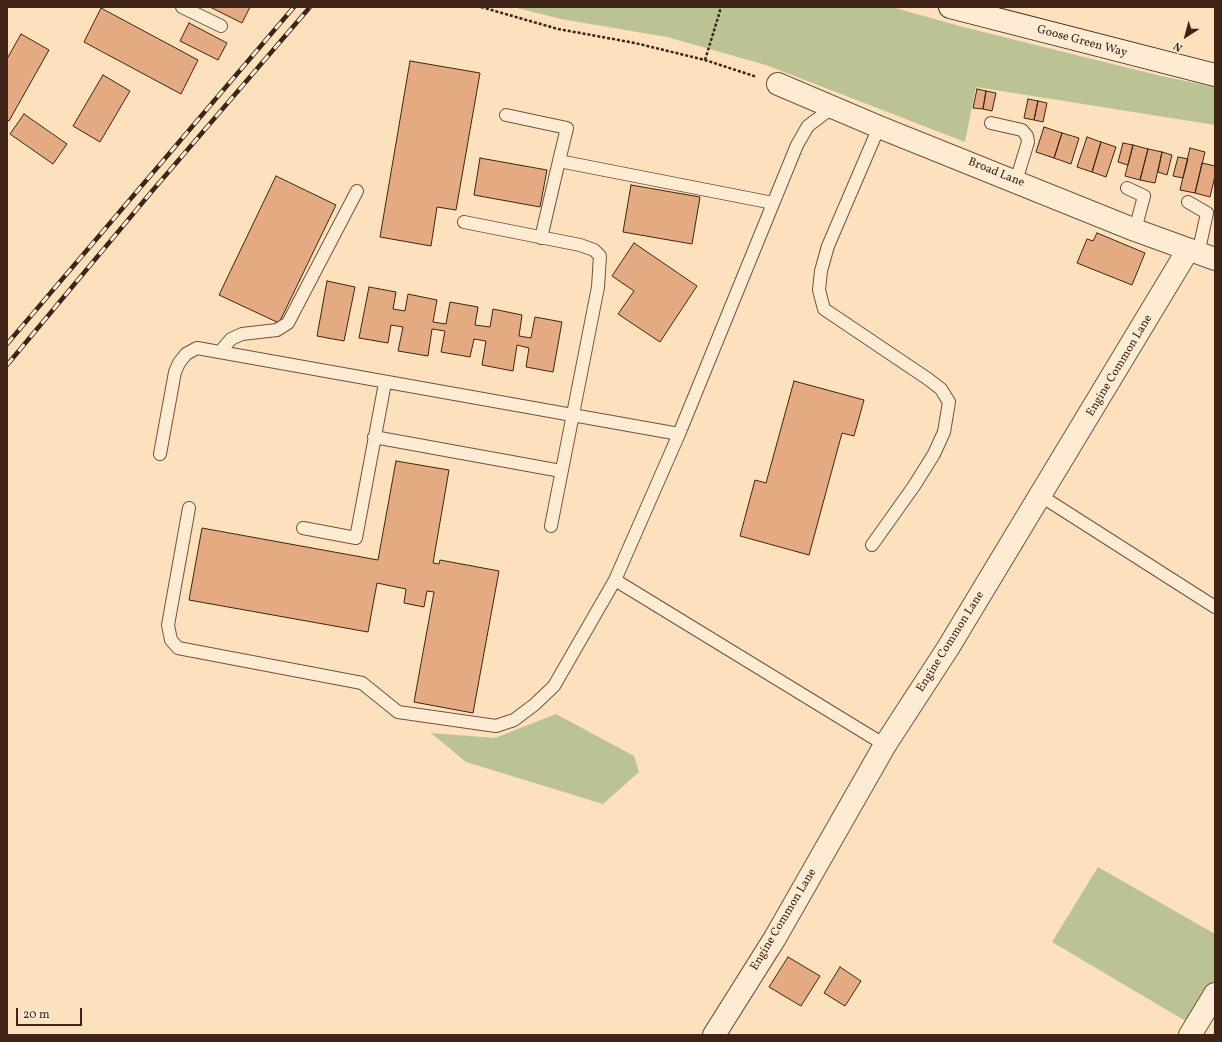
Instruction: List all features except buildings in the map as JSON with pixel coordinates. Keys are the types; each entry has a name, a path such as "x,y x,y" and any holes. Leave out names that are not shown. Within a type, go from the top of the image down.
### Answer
{"street":[{"name":"Goose Green Way","path":"950,7 1215,75"},
{"name":"Broad Lane","path":"778,84 1135,230 1201,254"},
{"name":"Engine Common Lane","path":"714,1035 775,938 885,745 948,648 1041,496 1201,254"},
{"path":"1190,1035 1215,994"}],"lane":[{"path":"182,7 221,26"},
{"path":"189,508 168,625 171,640 178,648 362,683 398,712 496,726 514,720 534,706 554,686 615,580 679,434 796,145 808,126 833,107"},
{"path":"506,115 567,128 541,238"},
{"path":"991,123 1022,130 1027,136 1028,142 1016,181"},
{"path":"872,545 914,486 934,454 944,432 949,402 941,389 883,348 836,320 824,310 822,303 819,290 821,271 828,246 880,127"},
{"path":"559,161 773,203"},
{"path":"1127,188 1144,196 1135,230"},
{"path":"220,352 231,339 242,334 277,330 288,323 357,191"},
{"path":"1188,202 1207,213 1201,254"},
{"path":"464,222 580,245 594,250 600,256 598,286 551,526"},
{"path":"160,454 175,372 179,363 186,354 197,348 385,383 679,434"},
{"path":"303,528 356,538 385,383"},
{"path":"374,437 561,471"},
{"path":"1041,496 1215,607"},
{"path":"615,580 885,745"}],"path":[{"path":"480,7 558,29 635,43 705,60 778,84"},
{"path":"705,60 720,10 719,7"}],"green space":[{"path":"513,7 892,7 963,27 1161,76 1215,87 1215,125 976,87 965,142 766,65 667,37 561,19"},
{"path":"556,714 634,756 639,772 603,804 466,762 431,733 495,738"},
{"path":"1098,867 1215,934 1215,980 1189,1023 1052,942"}],"railway":[{"path":"7,344 294,7"},
{"path":"7,365 153,190 310,7"}]}
